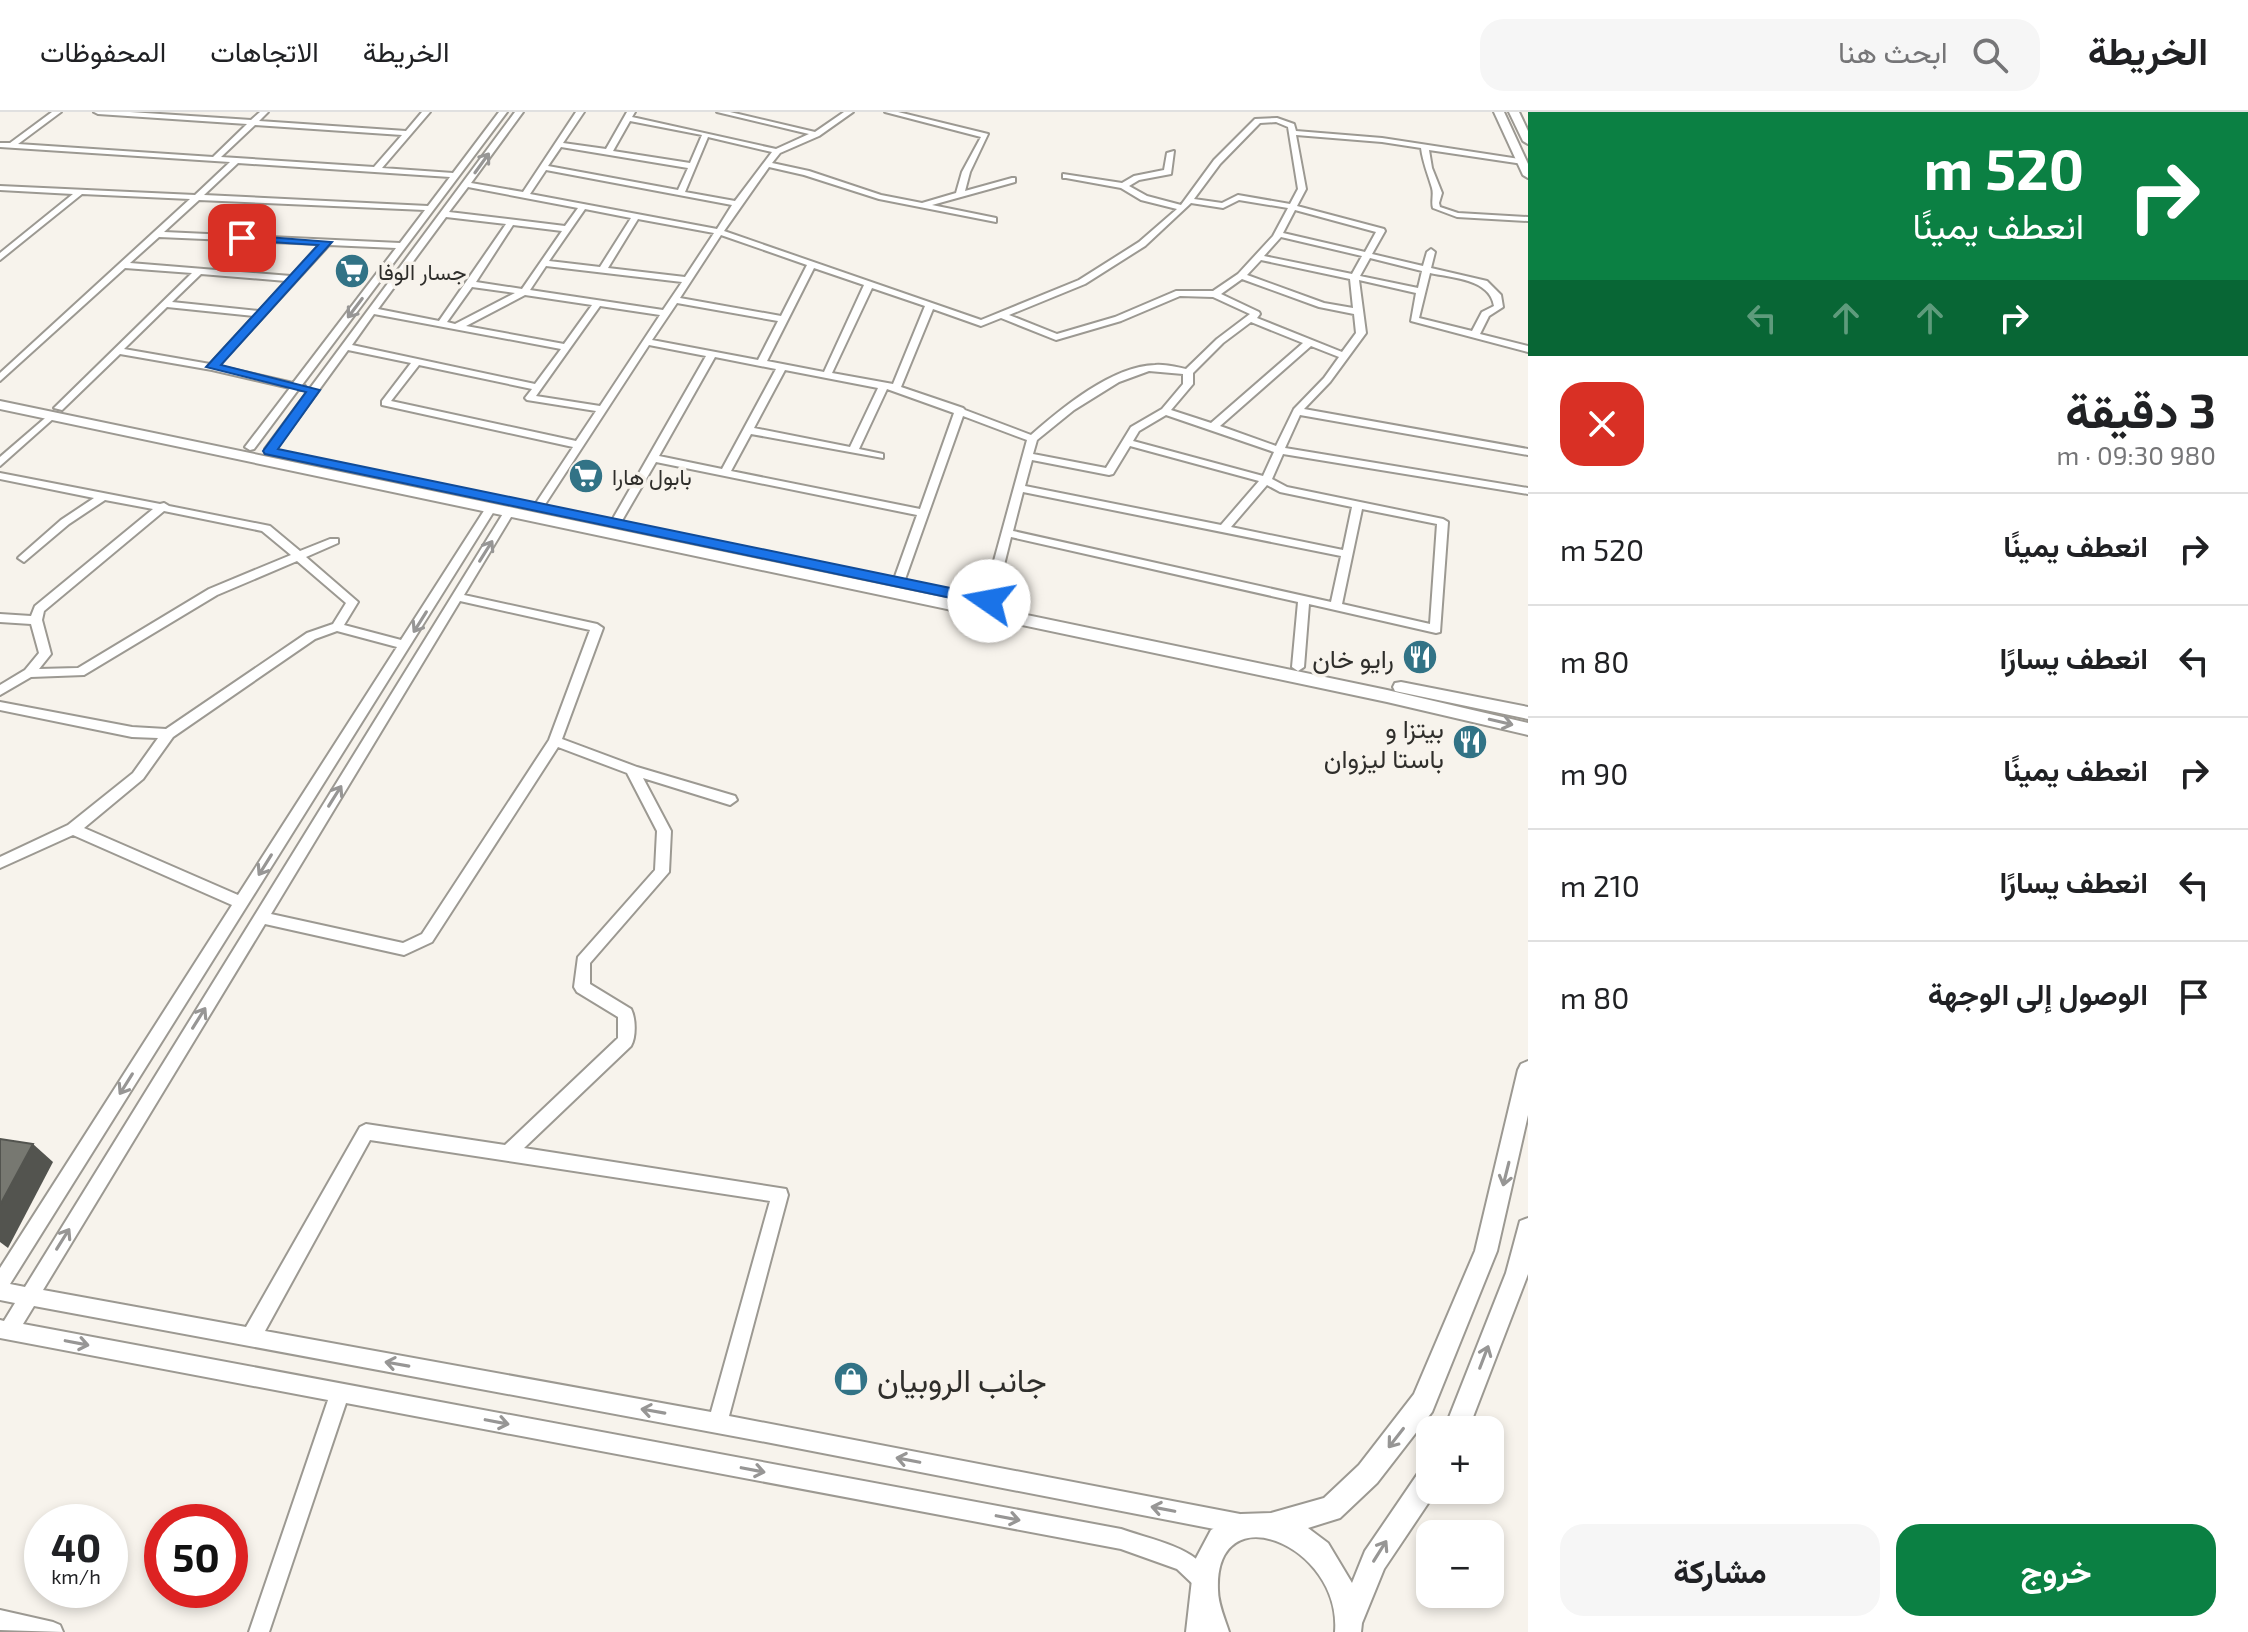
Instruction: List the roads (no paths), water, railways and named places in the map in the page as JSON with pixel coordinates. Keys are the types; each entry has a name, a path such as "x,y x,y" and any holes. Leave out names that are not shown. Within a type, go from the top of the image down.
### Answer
{"main road":[{"path":"1499,112 1528,175"},
{"path":"1514,112 1528,141"},
{"path":"0,396 55,412 509,512 1528,729"},
{"path":"0,405 250,447 1528,713"},
{"path":"1199,1632 1203,1580 1213,1544 1225,1532 1240,1524 1275,1524 1331,1509 1368,1474 1423,1403 1486,1251 1528,1070"},
{"path":"1461,1416 1517,1273 1528,1229"},
{"path":"1348,1627 1374,1560 1416,1498"},
{"path":"1275,1524 1297,1534 1318,1550 1334,1572 1345,1597 1348,1627"},
{"path":"1203,1580 1205,1605 1216,1632"}],"street":[{"path":"11,146 57,112"},
{"path":"98,112 408,133"},
{"path":"214,160 264,112"},
{"path":"376,170 426,112"},
{"path":"250,447 503,112"},
{"path":"269,451 519,112"},
{"path":"525,195 580,112"},
{"path":"721,112 816,134"},
{"path":"837,112 848,113"},
{"path":"889,112 985,136 966,172 960,194"},
{"path":"1215,294 1241,276 1279,234 1302,189 1293,133 1281,112"},
{"path":"539,506 737,204 777,151 816,134 848,113"},
{"path":"608,152 629,115 777,151"},
{"path":"466,184 720,232 981,323 1082,282 1142,244 1186,204 1217,162 1258,121 1267,119 1288,123"},
{"path":"765,148 782,126"},
{"path":"1293,133 1425,147 1523,162"},
{"path":"681,193 706,134"},
{"path":"559,144 692,166"},
{"path":"0,145 455,175"},
{"path":"1425,147 1428,168 1438,193 1435,205 1441,211 1528,219"},
{"path":"1123,186 1137,178 1168,172 1171,153"},
{"path":"0,378 235,162"},
{"path":"767,164 922,205 993,220"},
{"path":"543,167 737,204"},
{"path":"1066,176 1123,186 1144,198 1186,204 1223,206 1238,197 1293,207 1381,231 1354,278 1355,311 1361,333 1297,411 1266,480 1224,529"},
{"path":"922,205 1012,180"},
{"path":"0,188 430,208"},
{"path":"0,257 81,191"},
{"path":"456,327 524,292 583,206"},
{"path":"444,214 567,229"},
{"path":"602,270 636,216"},
{"path":"441,324 509,225"},
{"path":"157,234 402,246"},
{"path":"1279,234 1484,283 1497,295 1499,307 1485,314 1474,336"},
{"path":"212,367 327,242"},
{"path":"1431,252 1414,319 1528,349"},
{"path":"1259,257 1421,291"},
{"path":"543,263 688,280"},
{"path":"761,363 812,264"},
{"path":"123,265 294,279"},
{"path":"0,463 198,272"},
{"path":"1241,276 1322,305 1355,311"},
{"path":"470,284 667,313"},
{"path":"827,375 869,284"},
{"path":"1002,315 1056,337 1118,319 1179,293 1215,294 1256,314 1220,338 1188,372 1188,384 1165,411 1135,429 1109,472 1028,456"},
{"path":"675,300 784,319"},
{"path":"598,303 530,398 603,409"},
{"path":"165,304 262,314"},
{"path":"896,388 930,305"},
{"path":"372,311 566,347"},
{"path":"1250,318 1344,356"},
{"path":"647,342 896,388 1032,439"},
{"path":"1213,427 1310,342"},
{"path":"346,347 538,387"},
{"path":"119,351 212,367 314,390"},
{"path":"616,522 712,354"},
{"path":"417,362 385,403 579,445"},
{"path":"725,472 782,367"},
{"path":"989,601 1032,439 1055,419 1139,370 1167,368 1188,372"},
{"path":"853,451 884,386"},
{"path":"899,582 960,410"},
{"path":"1165,411 1279,450 1528,491"},
{"path":"1297,411 1528,452"},
{"path":"748,430 879,456"},
{"path":"1007,533 1436,629 1443,522 1284,490 1266,480 1127,442"},
{"path":"653,458 924,513"},
{"path":"0,476 266,528 352,602 337,627"},
{"path":"1019,488 1347,554"},
{"path":"24,558 65,522 105,495"},
{"path":"1336,607 1358,505"},
{"path":"0,691 29,673 45,654 36,620 49,598 164,506"},
{"path":"0,1284 491,508"},
{"path":"509,512 28,1296 4,1329 1121,1539 1183,1561 1203,1580"},
{"path":"29,673 80,672 213,592 334,541"},
{"path":"260,917 404,949 427,938 555,741 597,628 457,597"},
{"path":"1298,667 1304,600"},
{"path":"0,618 36,620"},
{"path":"0,863 73,829 138,776 168,734 311,636 337,627 405,645"},
{"path":"0,706 132,732 168,734"},
{"path":"555,741 632,770 730,800"},
{"path":"507,1154 626,1041 626,1014 582,987 583,961 662,872 664,831 632,770"},
{"path":"73,829 241,903"},
{"path":"251,1337 366,1132 780,1195 717,1423"},
{"path":"0,1291 717,1423 1240,1524"},
{"path":"259,1632 340,1393"},
{"path":"0,1620 53,1632"}],"place":[{"name":"جسار الوفا","path":"352,271"},
{"name":"بابول هارا","path":"586,476"},
{"name":"رايو خان","path":"1420,657"},
{"name":"بيتزا و باستا ليزوان","path":"1470,742"},
{"name":"جانب الروبيان","path":"851,1379"}]}
